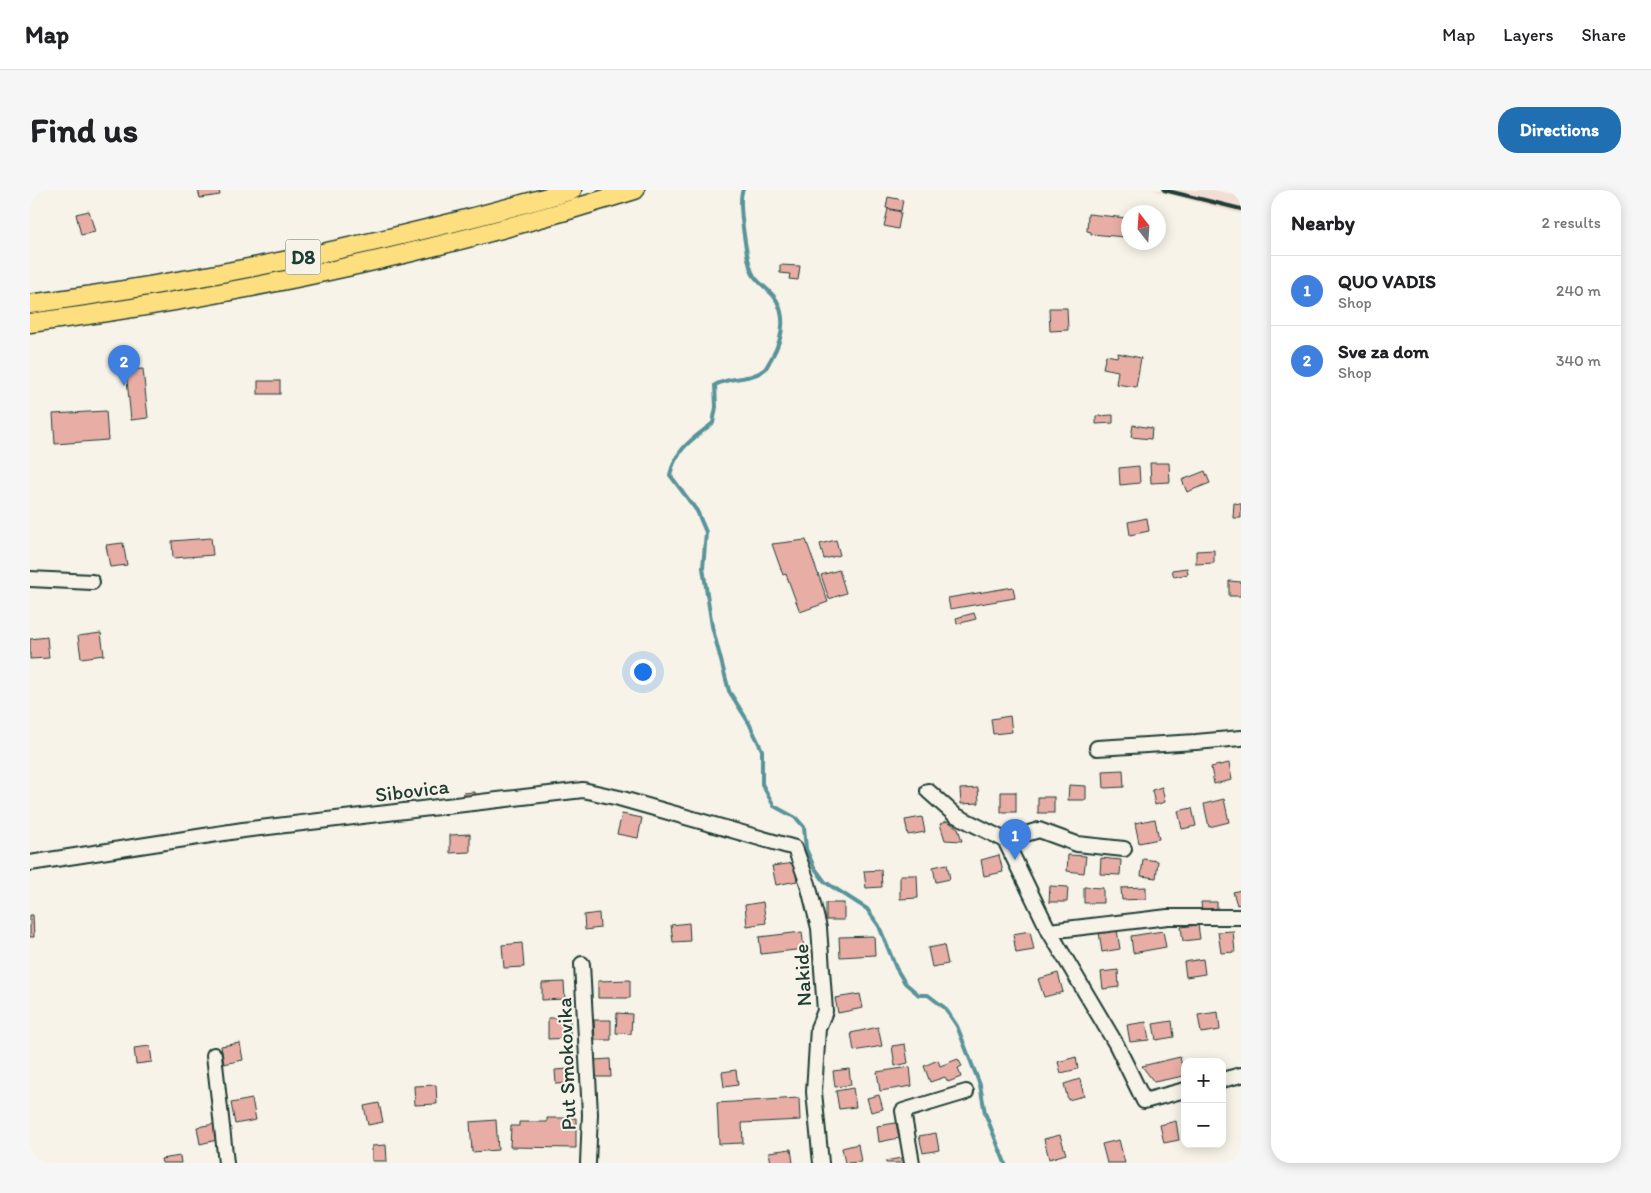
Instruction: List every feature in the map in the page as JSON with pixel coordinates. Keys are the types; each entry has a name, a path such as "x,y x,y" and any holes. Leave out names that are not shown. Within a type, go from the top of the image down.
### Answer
{"main road":[{"name":"D8","path":"30,304 163,284 323,253 449,224 572,190"},
{"name":"D8","path":"30,323 180,301 330,272 564,212 635,190"}],"street":[{"path":"30,579 92,582"},
{"path":"1098,748 1241,738"},
{"name":"Sibovica","path":"30,863 243,830 583,790 619,798 795,848"},
{"path":"928,791 955,815 1005,840 1049,931 1116,1044 1144,1101 1181,1091"},
{"path":"1005,840 1039,830 1077,844 1124,849"},
{"name":"Nakide","path":"795,848 808,884 819,928 826,1011 818,1028 814,1092 822,1163"},
{"path":"1049,931 1168,918 1241,917"},
{"name":"Put Smokovika","path":"582,964 590,1114 588,1163"},
{"path":"214,1055 226,1163"},
{"path":"1226,1079 1241,1075"},
{"path":"912,1163 903,1111 966,1092"}],"shaded area":[{"path":"1152,190 1213,190 1241,196 1241,214"}],"building":[{"path":"198,190 219,190 220,195 200,198"},
{"path":"888,197 903,200 901,211 886,208"},
{"path":"888,209 901,212 898,229 884,226"},
{"path":"89,211 95,232 81,235 76,214"},
{"path":"1088,214 1121,217 1121,237 1091,234 1091,232 1087,231"},
{"path":"780,265 800,266 798,280 789,279 790,274 780,273"},
{"path":"1049,308 1067,308 1068,330 1050,331"},
{"path":"1118,353 1141,358 1136,387 1116,384 1118,371 1103,368 1106,355 1117,357"},
{"path":"143,369 148,418 131,420 126,370"},
{"path":"258,381 280,381 280,394 258,394"},
{"path":"106,411 108,440 55,444 53,414"},
{"path":"1113,415 1113,423 1096,424 1096,416"},
{"path":"1133,425 1152,428 1151,439 1131,437"},
{"path":"1150,463 1169,463 1170,482 1151,483"},
{"path":"1139,466 1140,483 1120,485 1119,468"},
{"path":"1205,471 1210,483 1187,492 1182,480"},
{"path":"1234,503 1241,504 1241,518 1233,518"},
{"path":"1147,518 1149,531 1130,535 1128,522"},
{"path":"211,538 213,555 173,558 172,541"},
{"path":"806,540 828,602 800,612 786,574 783,575 772,544"},
{"path":"836,540 840,555 824,559 820,544"},
{"path":"123,543 127,565 110,567 106,545"},
{"path":"1214,550 1214,563 1196,564 1196,551"},
{"path":"1187,568 1188,574 1174,577 1172,570"},
{"path":"839,570 846,593 829,599 821,575"},
{"path":"1229,581 1241,582 1241,596 1229,596"},
{"path":"1013,587 1015,598 950,609 948,598"},
{"path":"974,613 976,619 957,624 956,618"},
{"path":"101,633 104,655 81,658 78,636"},
{"path":"47,637 49,658 30,659 30,639"},
{"path":"1010,716 1012,732 993,734 991,719"},
{"path":"1229,763 1232,780 1214,784 1211,767"},
{"path":"1123,770 1124,787 1104,788 1103,771"},
{"path":"1069,785 1086,786 1086,800 1068,800"},
{"path":"1162,787 1165,802 1155,805 1152,790"},
{"path":"978,788 979,803 961,804 960,789"},
{"path":"475,792 476,798 464,799 463,793"},
{"path":"1001,792 1016,792 1016,812 1001,812"},
{"path":"1038,797 1054,797 1054,813 1038,813"},
{"path":"1224,799 1229,822 1209,827 1204,804"},
{"path":"1192,808 1196,826 1182,829 1178,811"},
{"path":"622,814 642,818 638,838 617,834"},
{"path":"922,817 925,832 908,835 905,820"},
{"path":"1155,819 1159,839 1139,843 1135,823"},
{"path":"947,821 958,828 962,841 945,840 940,824"},
{"path":"470,834 470,852 450,853 450,835"},
{"path":"999,855 1003,872 984,876 981,860"},
{"path":"1068,855 1086,856 1084,873 1067,871"},
{"path":"1101,858 1121,860 1120,875 1100,874"},
{"path":"1143,859 1158,861 1156,878 1141,876"},
{"path":"794,863 797,881 776,885 772,866"},
{"path":"947,864 950,879 936,882 933,867"},
{"path":"881,870 882,887 866,888 864,871"},
{"path":"900,875 917,875 918,898 900,899"},
{"path":"1050,886 1068,887 1067,902 1049,902"},
{"path":"1084,887 1103,888 1103,903 1084,903"},
{"path":"1146,887 1146,899 1122,900 1121,888"},
{"path":"1241,890 1241,904 1237,905 1233,892"},
{"path":"763,902 766,923 747,926 745,905"},
{"path":"1201,902 1217,902 1217,911 1202,912"},
{"path":"826,903 844,903 844,920 826,920"},
{"path":"599,913 600,928 585,930 584,915"},
{"path":"30,915 33,915 34,937 30,937"},
{"path":"689,923 690,941 673,942 671,925"},
{"path":"1198,925 1200,939 1183,941 1181,927"},
{"path":"1117,930 1120,949 1102,952 1099,932"},
{"path":"1030,931 1034,950 1016,953 1013,934"},
{"path":"1163,931 1166,947 1133,953 1131,936"},
{"path":"1233,931 1235,952 1221,953 1218,932"},
{"path":"802,932 804,949 761,954 759,937"},
{"path":"874,936 875,955 840,957 839,937"},
{"path":"522,943 524,967 504,968 502,945"},
{"path":"944,945 948,964 932,967 928,948"},
{"path":"1203,959 1205,974 1186,977 1184,962"},
{"path":"1118,970 1119,987 1103,989 1101,972"},
{"path":"1058,973 1063,992 1044,997 1038,979"},
{"path":"630,980 630,998 598,998 598,981"},
{"path":"564,982 565,999 542,1000 542,983"},
{"path":"860,994 863,1008 838,1013 835,998"},
{"path":"1218,1012 1220,1030 1201,1033 1198,1015"},
{"path":"617,1013 632,1014 631,1034 616,1033"},
{"path":"548,1018 570,1018 570,1038 548,1039"},
{"path":"594,1020 611,1020 611,1040 595,1040"},
{"path":"1172,1021 1174,1037 1156,1040 1153,1024"},
{"path":"1146,1022 1149,1040 1130,1042 1127,1025"},
{"path":"878,1027 882,1046 854,1051 851,1033"},
{"path":"240,1043 243,1060 224,1064 221,1046"},
{"path":"905,1044 908,1063 895,1066 892,1046"},
{"path":"150,1046 152,1062 136,1064 134,1048"},
{"path":"1076,1057 1078,1069 1061,1073 1058,1062"},
{"path":"1180,1057 1181,1077 1154,1082 1142,1066"},
{"path":"610,1059 611,1077 596,1077 595,1060"},
{"path":"958,1059 962,1066 958,1068 961,1077 948,1082 945,1077 930,1082 924,1066 938,1060 940,1066"},
{"path":"910,1067 912,1086 880,1091 877,1072"},
{"path":"569,1069 570,1083 556,1084 555,1070"},
{"path":"849,1069 851,1085 835,1087 833,1071"},
{"path":"736,1070 738,1085 724,1087 722,1072"},
{"path":"1080,1079 1084,1096 1068,1100 1064,1084"},
{"path":"436,1085 437,1104 415,1105 414,1086"},
{"path":"853,1088 856,1107 839,1109 836,1091"},
{"path":"879,1095 883,1109 871,1112 867,1098"},
{"path":"799,1098 800,1120 742,1123 743,1143 719,1144 717,1103"},
{"path":"252,1099 256,1120 235,1124 231,1103"},
{"path":"379,1103 383,1122 368,1125 364,1106"},
{"path":"547,1118 576,1118 576,1148 510,1147 511,1126 519,1126 519,1122 547,1122"},
{"path":"496,1120 498,1150 472,1152 470,1122"},
{"path":"1176,1121 1179,1140 1164,1143 1160,1125"},
{"path":"896,1123 899,1138 879,1142 877,1126"},
{"path":"214,1124 217,1140 200,1144 197,1127"},
{"path":"936,1133 939,1150 923,1153 919,1136"},
{"path":"1060,1135 1066,1154 1049,1159 1044,1139"},
{"path":"1119,1140 1125,1163 1107,1163 1102,1144"},
{"path":"858,1144 861,1162 845,1163 842,1148"},
{"path":"386,1145 387,1161 372,1161 372,1146"},
{"path":"791,1149 793,1163 771,1163 769,1152"},
{"path":"180,1156 181,1163 162,1163 161,1159"},
{"path":"901,1158 902,1163 886,1163 885,1161"}],"waterway":[{"path":"743,190 741,206 748,260 754,276 777,301 782,316 782,331 775,352 765,369 754,375 727,380 715,385 716,407 713,423 692,439 681,451 676,458 670,475 697,511 706,532 703,568 712,626 729,691 749,723 762,750 762,784 774,806 796,818 804,827 806,849 814,867 825,882 867,909 879,926 896,968 905,983 919,995 928,995 945,1008 957,1026 980,1085 985,1113 1005,1163"}],"railway":[{"path":"1164,190 1241,209"}],"place":[{"name":"Sve za dom","path":"124,386"},
{"name":"QUO VADIS","path":"1015,860"}]}
